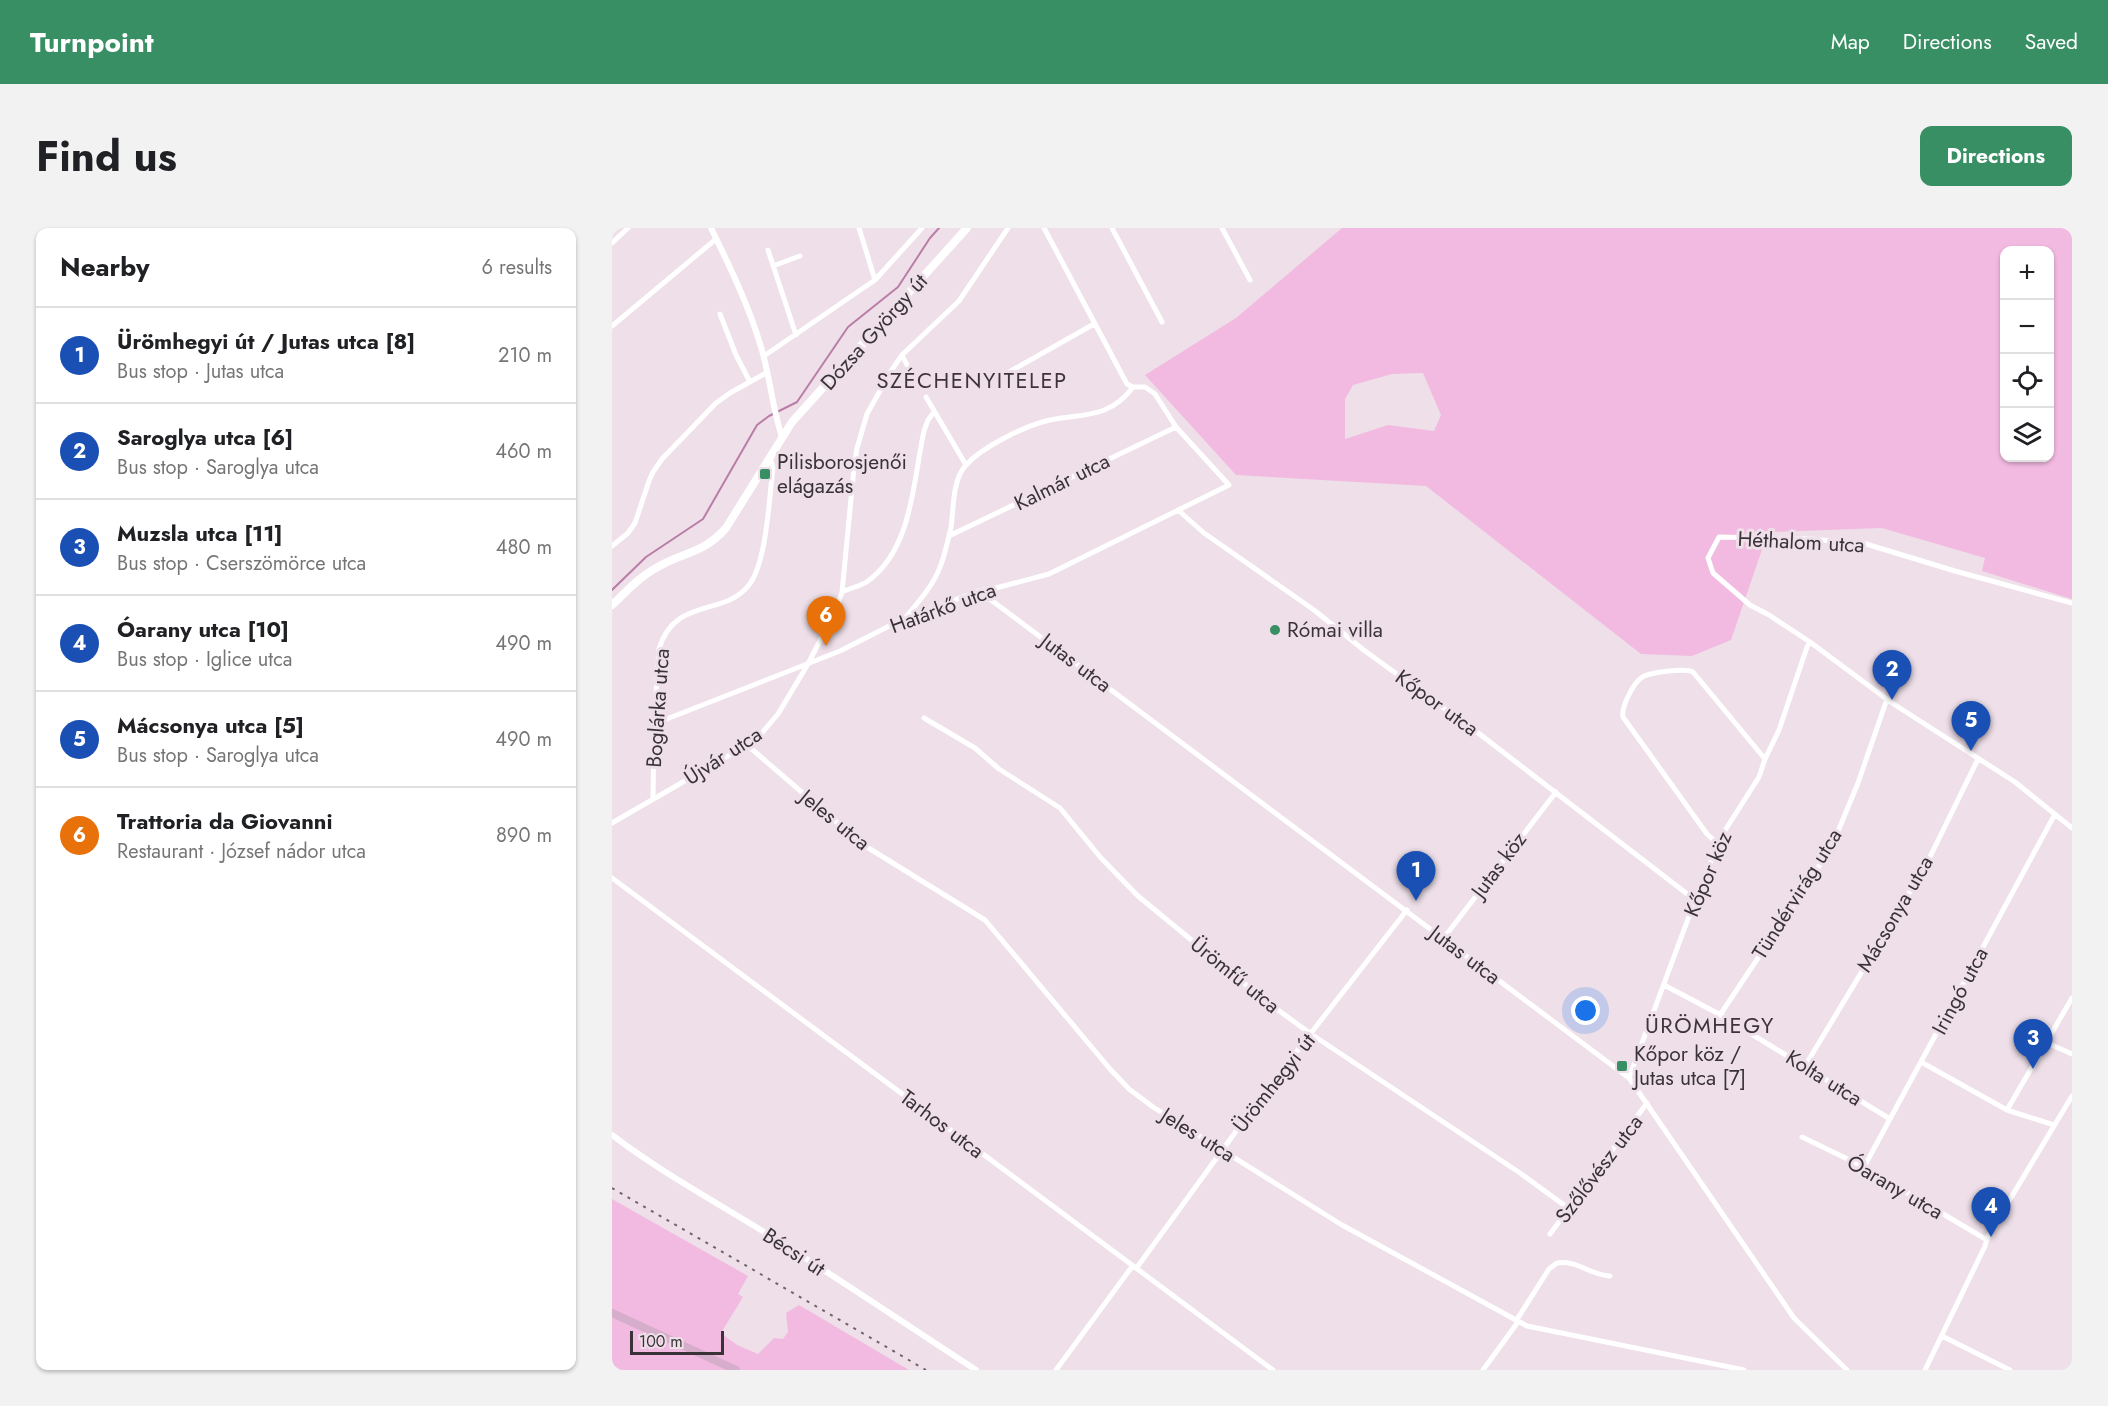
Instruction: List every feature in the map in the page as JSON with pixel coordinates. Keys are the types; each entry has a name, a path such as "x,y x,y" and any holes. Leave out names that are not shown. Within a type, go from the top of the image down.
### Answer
{"main road":[{"name":"Dózsa György út","path":"612,605 654,569 705,547 716,539 726,528 792,422 967,228"},
{"path":"612,1313 736,1370"}],"street":[{"path":"612,243 628,228"},
{"path":"711,228 748,308 764,356 773,408 782,436"},
{"path":"859,228 875,280"},
{"path":"764,356 875,280 922,228"},
{"name":"Újvár utca","path":"612,823 747,745 761,734 778,714 808,664 842,592 857,448 867,414 902,355 959,301 1008,228"},
{"path":"1044,228 1127,384 1133,387 1145,387 1155,394 1176,427"},
{"path":"1112,228 1162,322"},
{"path":"1222,228 1250,280"},
{"path":"612,326 716,239"},
{"path":"768,250 796,335"},
{"path":"774,266 800,256"},
{"path":"720,314 736,355 750,382"},
{"path":"1009,372 1094,324"},
{"path":"902,355 907,364"},
{"path":"612,546 628,533 635,523 649,481 663,459 716,404 766,373"},
{"path":"905,618 936,577 949,536 958,480 966,465 989,447 1024,430 1046,422 1085,417 1103,411 1122,399 1133,387"},
{"path":"926,397 966,465"},
{"path":"842,592 868,581 897,544 906,522 924,431 934,412"},
{"name":"Határkő utca","path":"654,724 840,651 905,618 979,591 1049,574 1229,485 1176,427"},
{"name":"Kalmár utca","path":"949,536 1176,427"},
{"name":"Boglárka utca","path":"653,799 654,724 659,649 670,626 685,615 736,596 749,585 757,571 764,540 773,468 770,456"},
{"name":"Kőpor utca","path":"1178,510 1204,533 1314,610 1365,651 1436,701 1695,900"},
{"name":"Héthalom utca","path":"1810,642 1750,605 1713,573 1708,558 1719,537 1810,539 1866,544 2072,603"},
{"name":"Jutas utca","path":"979,591 1629,1078 1794,1318 1847,1370"},
{"path":"1810,642 1887,699 2014,782 2072,828"},
{"name":"Kőpor köz","path":"1629,1078 1717,843 1759,777 1779,730 1806,647 1810,642"},
{"path":"1717,843 1707,834 1623,717 1622,708 1638,680 1648,674 1686,670 1693,672 1765,759"},
{"name":"Tündérvirág utca","path":"1720,1015 1818,868 1839,829 1887,699"},
{"name":"Ürömfű utca","path":"924,718 975,748 999,769 1060,808 1101,858 1138,896 1231,974 1311,1034 1520,1173 1568,1208"},
{"name":"Jeles utca","path":"747,745 862,844 986,920 1129,1089 1153,1107 1342,1225 1527,1326 1744,1370"},
{"name":"Mácsonya utca","path":"1805,1066 1926,865 1978,759"},
{"name":"Jutas köz","path":"1443,939 1556,792"},
{"name":"Iringó utca","path":"1864,1167 2055,814"},
{"name":"Tarhos utca","path":"612,878 1273,1370"},
{"name":"Ürömhegyi út","path":"1056,1370 1131,1269 1138,1266 1222,1150 1407,910"},
{"name":"Kolta utca","path":"1664,985 1720,1015 1890,1119"},
{"path":"2007,1110 2072,998"},
{"path":"2045,1042 2072,1054"},
{"path":"1921,1062 2007,1110 2054,1125"},
{"path":"1924,1370 1987,1240 2072,1096"},
{"name":"Szőlővész utca","path":"1550,1234 1647,1103"},
{"name":"Bécsi út","path":"612,1135 674,1179 768,1234 976,1370"},
{"name":"Óarany utca","path":"1802,1137 1864,1167 1987,1240"},
{"path":"1483,1370 1549,1269 1557,1263 1572,1262 1596,1274 1610,1276"},
{"path":"1942,1336 2010,1370"}],"shaded area":[{"path":"1342,228 2072,228 2072,599 1982,571 1985,558 1882,528 1768,532 1731,640 1692,656 1641,654 1426,486 1236,475 1145,375 1236,318","holes":["1423,373 1441,415 1434,431 1388,425 1345,439 1345,399 1353,385 1392,374"]},
{"path":"612,1199 748,1276 738,1294 743,1297 721,1333 737,1345 758,1354 774,1338 783,1339 788,1332 786,1313 799,1305 909,1370 612,1370"}],"waterway":[{"path":"612,590 646,557 703,519 757,425 769,416 797,402 848,327 898,287 939,228"}],"railway":[{"path":"612,1188 926,1370"}],"place":[{"name":"Pilisborosjenői elágazás","path":"765,474"},
{"name":"Római villa","path":"1275,630"},
{"name":"Trattoria da Giovanni","path":"826,646"},
{"name":"Saroglya utca [6]","path":"1892,700"},
{"name":"Mácsonya utca [5]","path":"1971,751"},
{"name":"Ürömhegyi út / Jutas utca [8]","path":"1416,901"},
{"name":"Kőpor köz / Jutas utca [7]","path":"1622,1066"},
{"name":"Muzsla utca [11]","path":"2033,1069"},
{"name":"Óarany utca [10]","path":"1991,1237"}],"district":[{"name":"SZÉCHENYITELEP","path":"972,380"},
{"name":"ÜRÖMHEGY","path":"1710,1025"}]}
